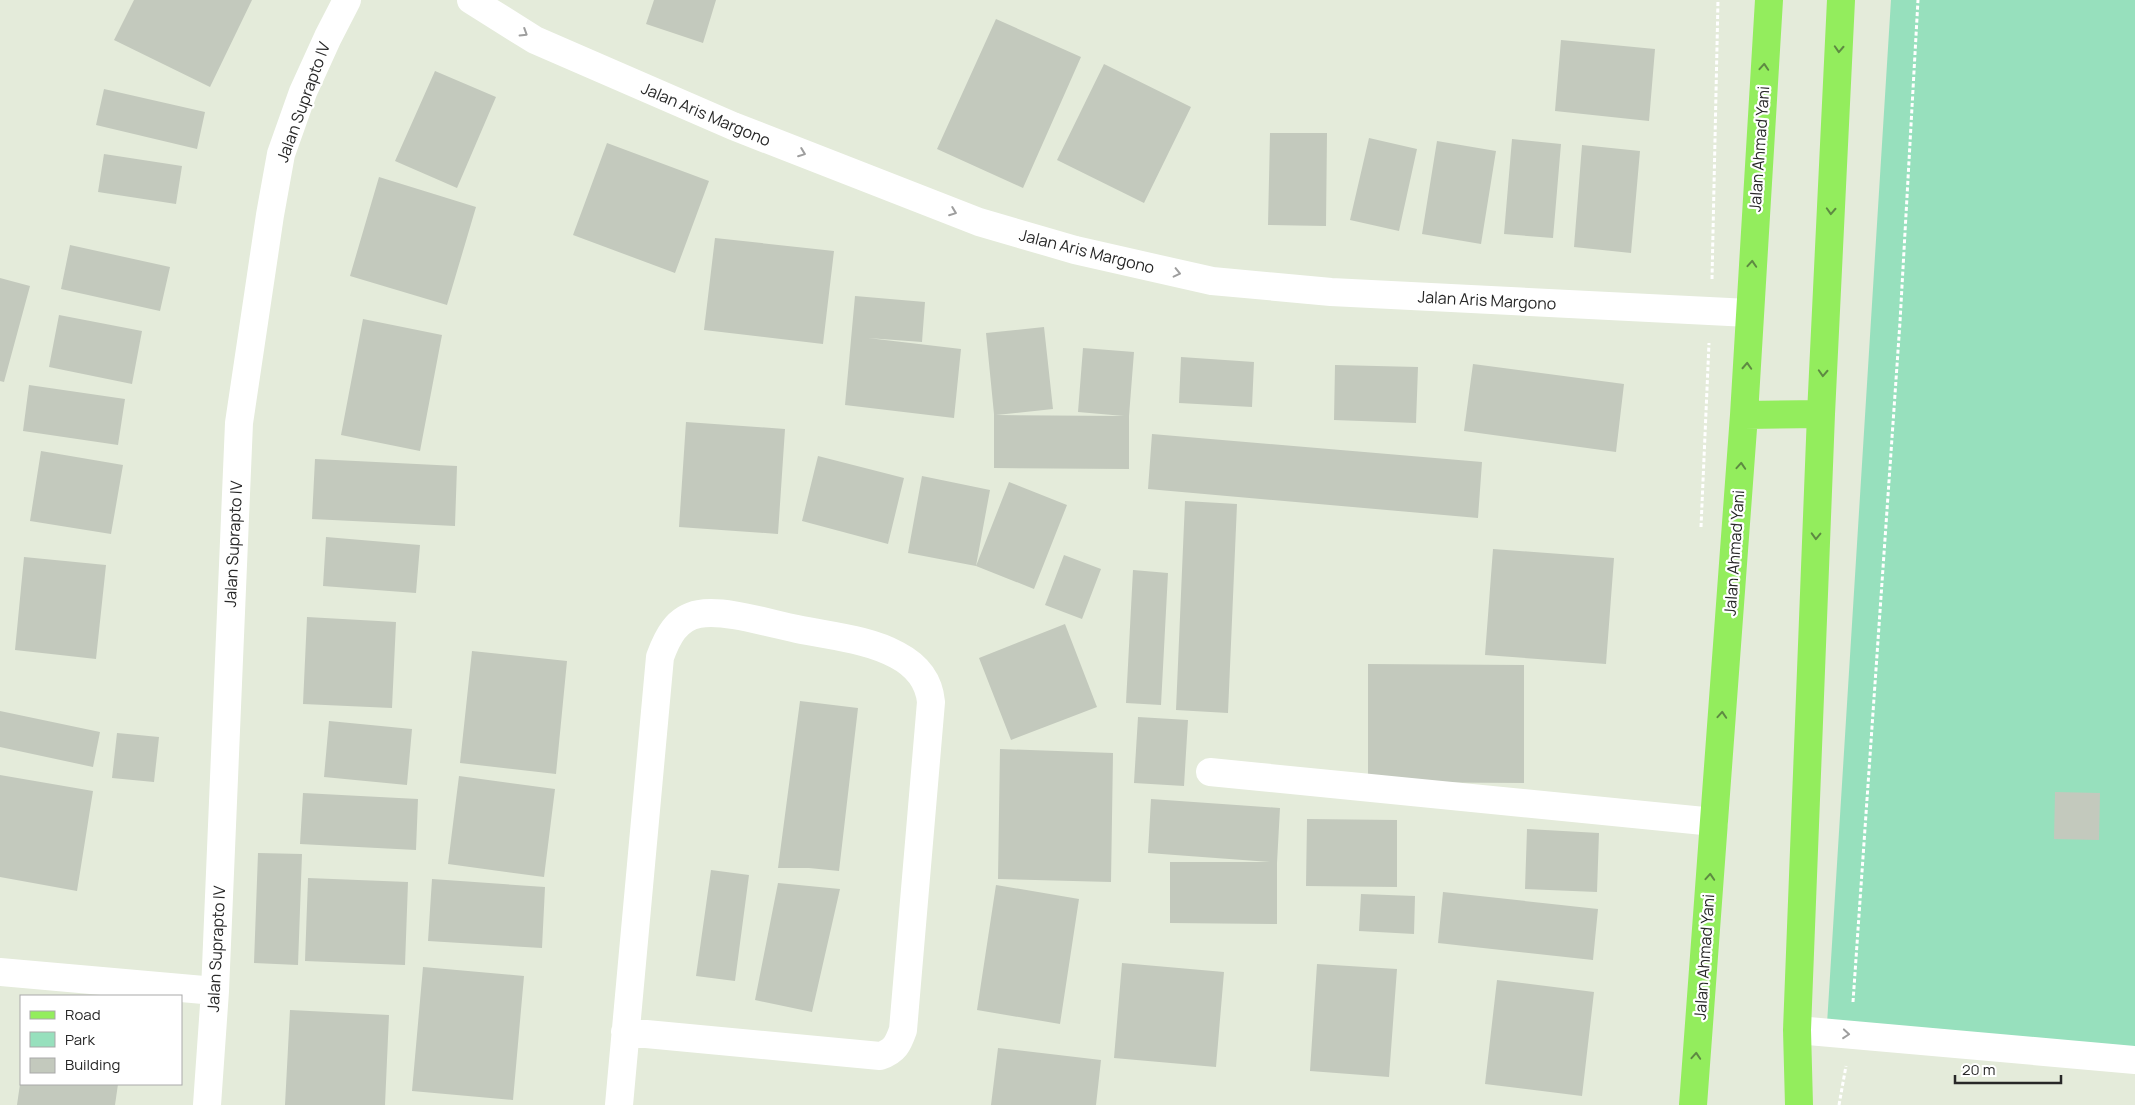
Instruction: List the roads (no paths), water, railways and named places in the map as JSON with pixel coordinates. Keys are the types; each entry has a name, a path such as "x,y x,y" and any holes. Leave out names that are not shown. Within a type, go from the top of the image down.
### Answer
{"main road":[{"name":"Jalan Ahmad Yani","path":"1693,1105 1744,415 1769,0"},
{"path":"1799,1105 1798,1030 1821,414 1841,0"},
{"path":"1744,415 1821,414"}],"street":[{"name":"Jalan Suprapto IV","path":"207,1105 215,991 239,424 270,215 282,154 303,92 346,0"},
{"name":"Jalan Aris Margono","path":"480,2 535,40 733,126 979,222 1075,250 1212,281 1331,292 1749,313"},
{"path":"618,1105 660,657 667,638 683,621 699,614 727,614 879,646 911,664 925,679 930,691 931,702 903,1030 896,1046 890,1052 880,1056 625,1032"},
{"path":"1210,772 1714,822"},
{"path":"0,972 215,991"},
{"path":"1798,1030 2135,1060"}]}
